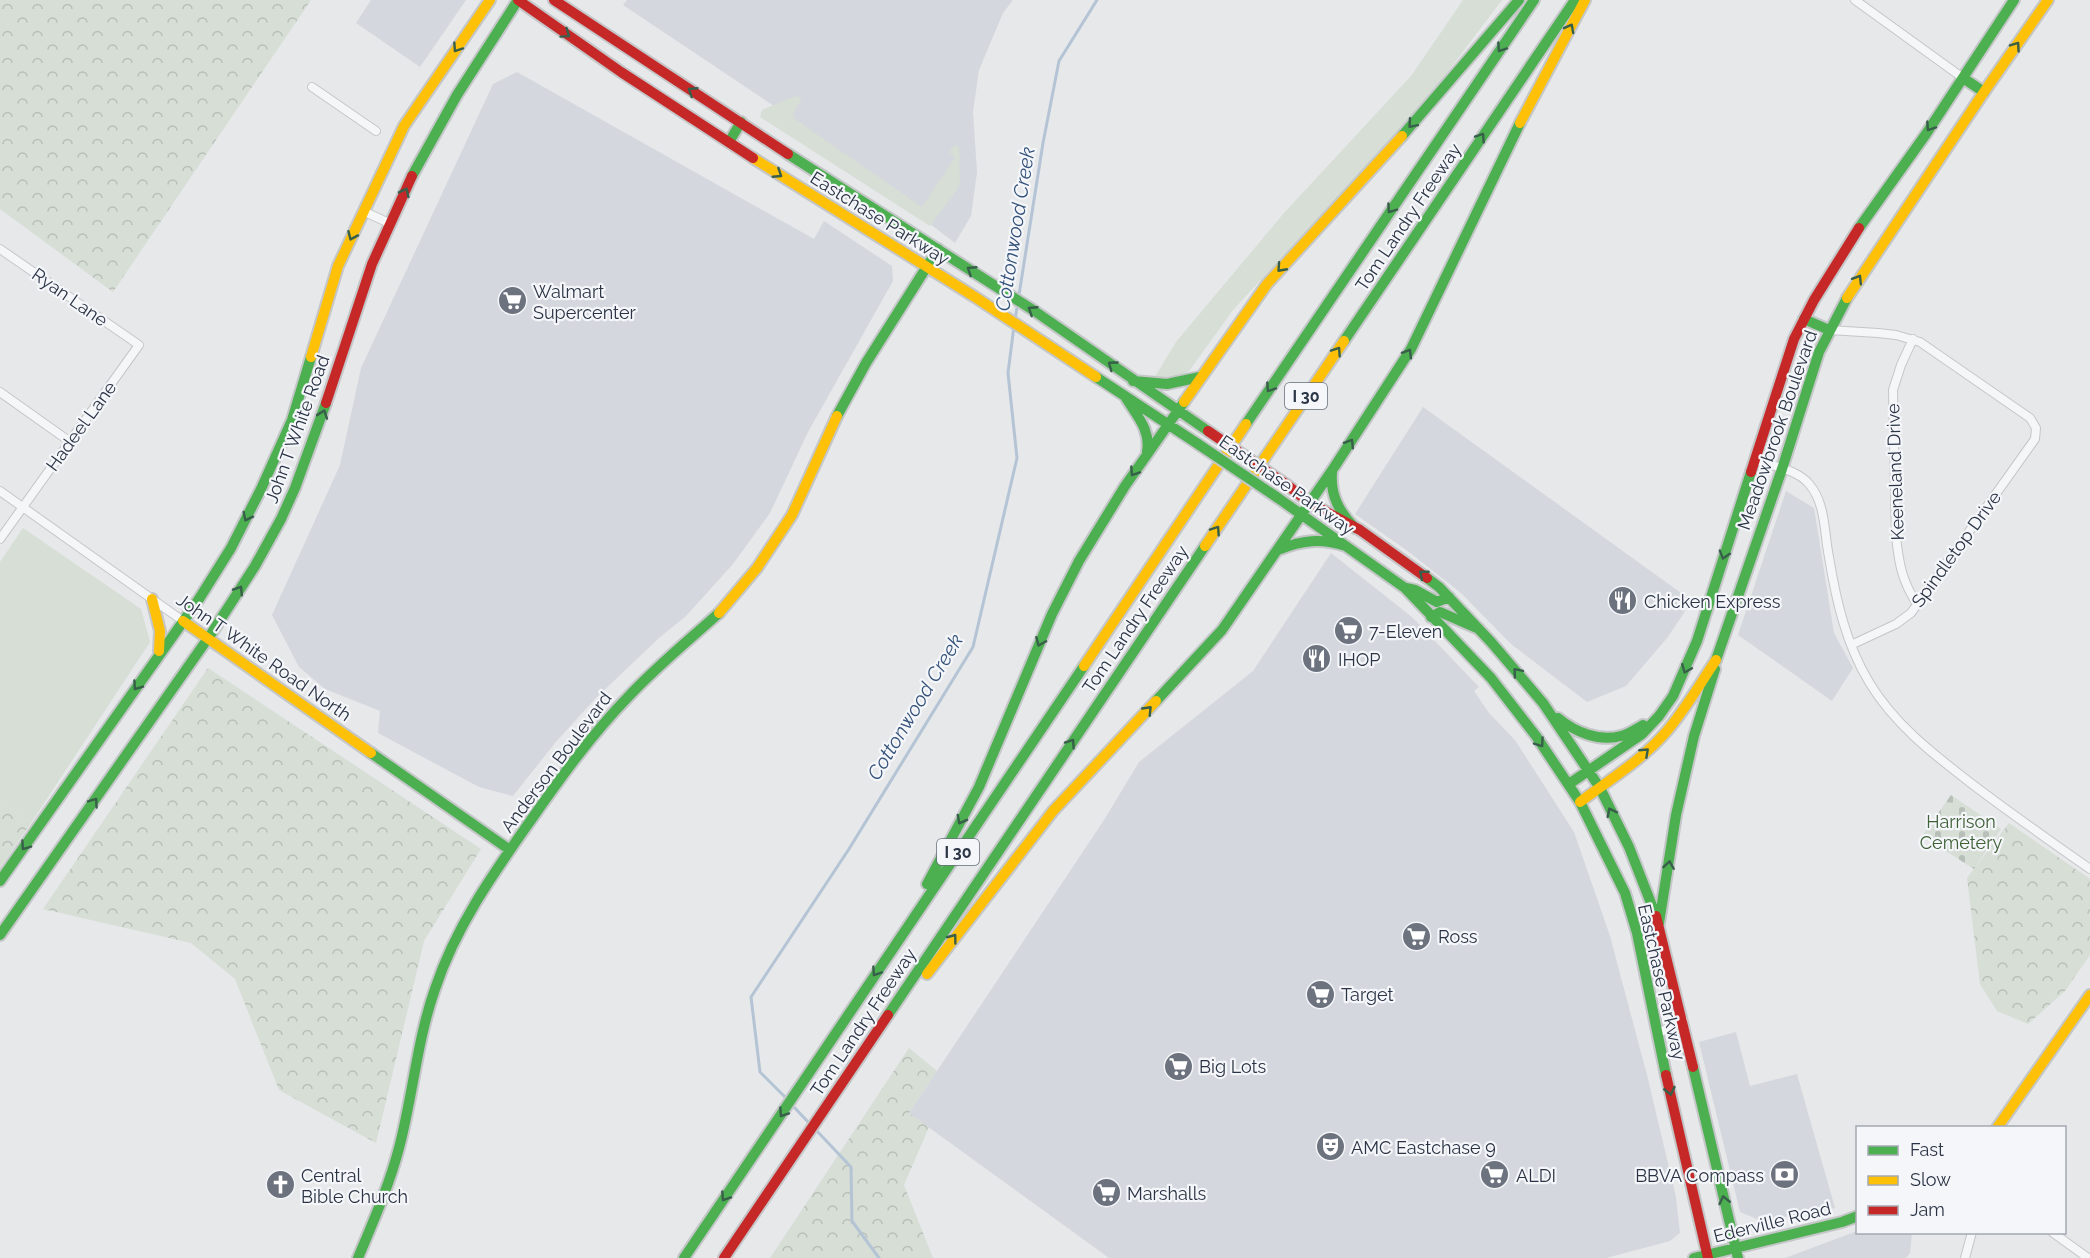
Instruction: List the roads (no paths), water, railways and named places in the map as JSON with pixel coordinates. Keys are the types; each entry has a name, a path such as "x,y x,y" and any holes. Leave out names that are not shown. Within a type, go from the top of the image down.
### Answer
{"main road":[{"name":"John T White Road","path":"0,881 183,621 231,548 291,420 338,266 363,212 404,126 490,0"},
{"name":"John T White Road","path":"0,935 207,639 260,559 310,452 372,264 389,224 432,138 468,76 518,0"},
{"name":"Eastchase Parkway","path":"518,0 621,72 812,196 927,266 1168,424 1406,588 1491,678 1536,736 1580,802 1625,893 1637,933 1657,1034 1707,1256"},
{"name":"Eastchase Parkway","path":"554,0 1004,291 1310,503 1355,528 1413,566 1449,597 1543,703 1600,788 1629,847 1659,923 1737,1253"},
{"path":"891,949 979,786 1052,614 1079,561 1147,454 1267,284 1404,134 1519,0"},
{"name":"Tom Landry Freeway","path":"684,1258 1322,310 1534,0"},
{"name":"Tom Landry Freeway","path":"724,1258 1575,0"},
{"path":"842,1084 860,1069 920,982 1053,811 1222,630 1333,470 1411,349 1512,137 1585,0"},
{"name":"Meadowbrook Boulevard","path":"1569,784 1608,759 1651,725 1680,683 1697,641 1794,339 1849,242 1926,134 2014,0"},
{"name":"Meadowbrook Boulevard","path":"1580,802 1641,756 1665,733 1719,655 1819,352 1829,330 1857,281 2048,0"},
{"path":"1963,78 1984,92"},
{"path":"729,142 741,122"},
{"name":"Anderson Boulevard","path":"358,1258 381,1204 399,1148 425,1021 435,987 462,924 483,888 564,773 600,728 630,694 719,613 757,568 792,515 846,396 883,333 938,249"},
{"path":"1804,319 1829,330"},
{"path":"1133,381 1161,386 1200,377"},
{"path":"1126,398 1141,419 1148,434 1150,441 1147,454"},
{"path":"1333,470 1330,482 1332,495 1344,517 1355,528"},
{"path":"1278,550 1312,539 1329,540 1346,546"},
{"path":"1406,588 1415,590 1437,602 1449,597"},
{"path":"152,599 160,625 161,639 157,657"},
{"path":"1431,617 1438,612 1443,612 1479,630"},
{"name":"John T White Road North","path":"183,621 510,850"},
{"path":"1659,923 1678,805 1694,736 1719,655"},
{"path":"1543,703 1564,724 1595,736 1623,736 1657,718"},
{"path":"1999,1126 2090,994"},
{"name":"Ederville Road","path":"1694,1258 1737,1253 1856,1216"}],"street":[{"path":"1855,0 1963,78"},
{"path":"312,87 376,131"},
{"path":"363,212 389,224"},
{"name":"Ryan Lane","path":"0,249 139,345"},
{"path":"1829,330 1878,333 1913,339"},
{"name":"Spindletop Drive","path":"1851,645 1896,624 1911,613 2035,439 2036,428 2030,418 1928,346 1913,339"},
{"name":"Keeneland Drive","path":"1913,339 1896,378 1892,404 1898,555 1903,581 1917,604"},
{"name":"Hadeel Lane","path":"0,539 139,345"},
{"path":"0,392 69,441"},
{"path":"1756,460 1808,481 1818,495 1836,589 1851,645 1868,680 1881,700 1905,729 1987,795 2090,869"},
{"name":"John T White Road North","path":"0,491 183,621"},
{"path":"1657,1034 1683,1020"},
{"path":"1965,1258 1972,1234"},
{"path":"2053,1234 2088,1258"}],"waterway":[{"name":"Cottonwood Creek","path":"1015,320 1043,143 1059,61 1097,0"},
{"name":"Cottonwood Creek","path":"787,1099 760,1072 751,997 849,849 973,647 1017,458 1008,373 1014,326"},
{"name":"Cottonwood Creek","path":"793,1106 809,1123"},
{"name":"Cottonwood Creek","path":"816,1130 851,1167 852,1221 879,1258"}],"place":[{"name":"Walmart Supercenter","path":"512,301"},
{"name":"Chicken Express","path":"1623,601"},
{"name":"7-Eleven","path":"1348,631"},
{"name":"IHOP","path":"1317,659"},
{"name":"Ross","path":"1417,936"},
{"name":"Target","path":"1320,994"},
{"name":"Big Lots","path":"1178,1066"},
{"name":"AMC Eastchase 9","path":"1330,1147"},
{"name":"ALDI","path":"1495,1175"},
{"name":"BBVA Compass","path":"1785,1175"},
{"name":"Central Bible Church","path":"280,1185"},
{"name":"Marshalls","path":"1106,1193"}],"park label":[{"name":"Harrison Cemetery","path":"1961,831"}]}
